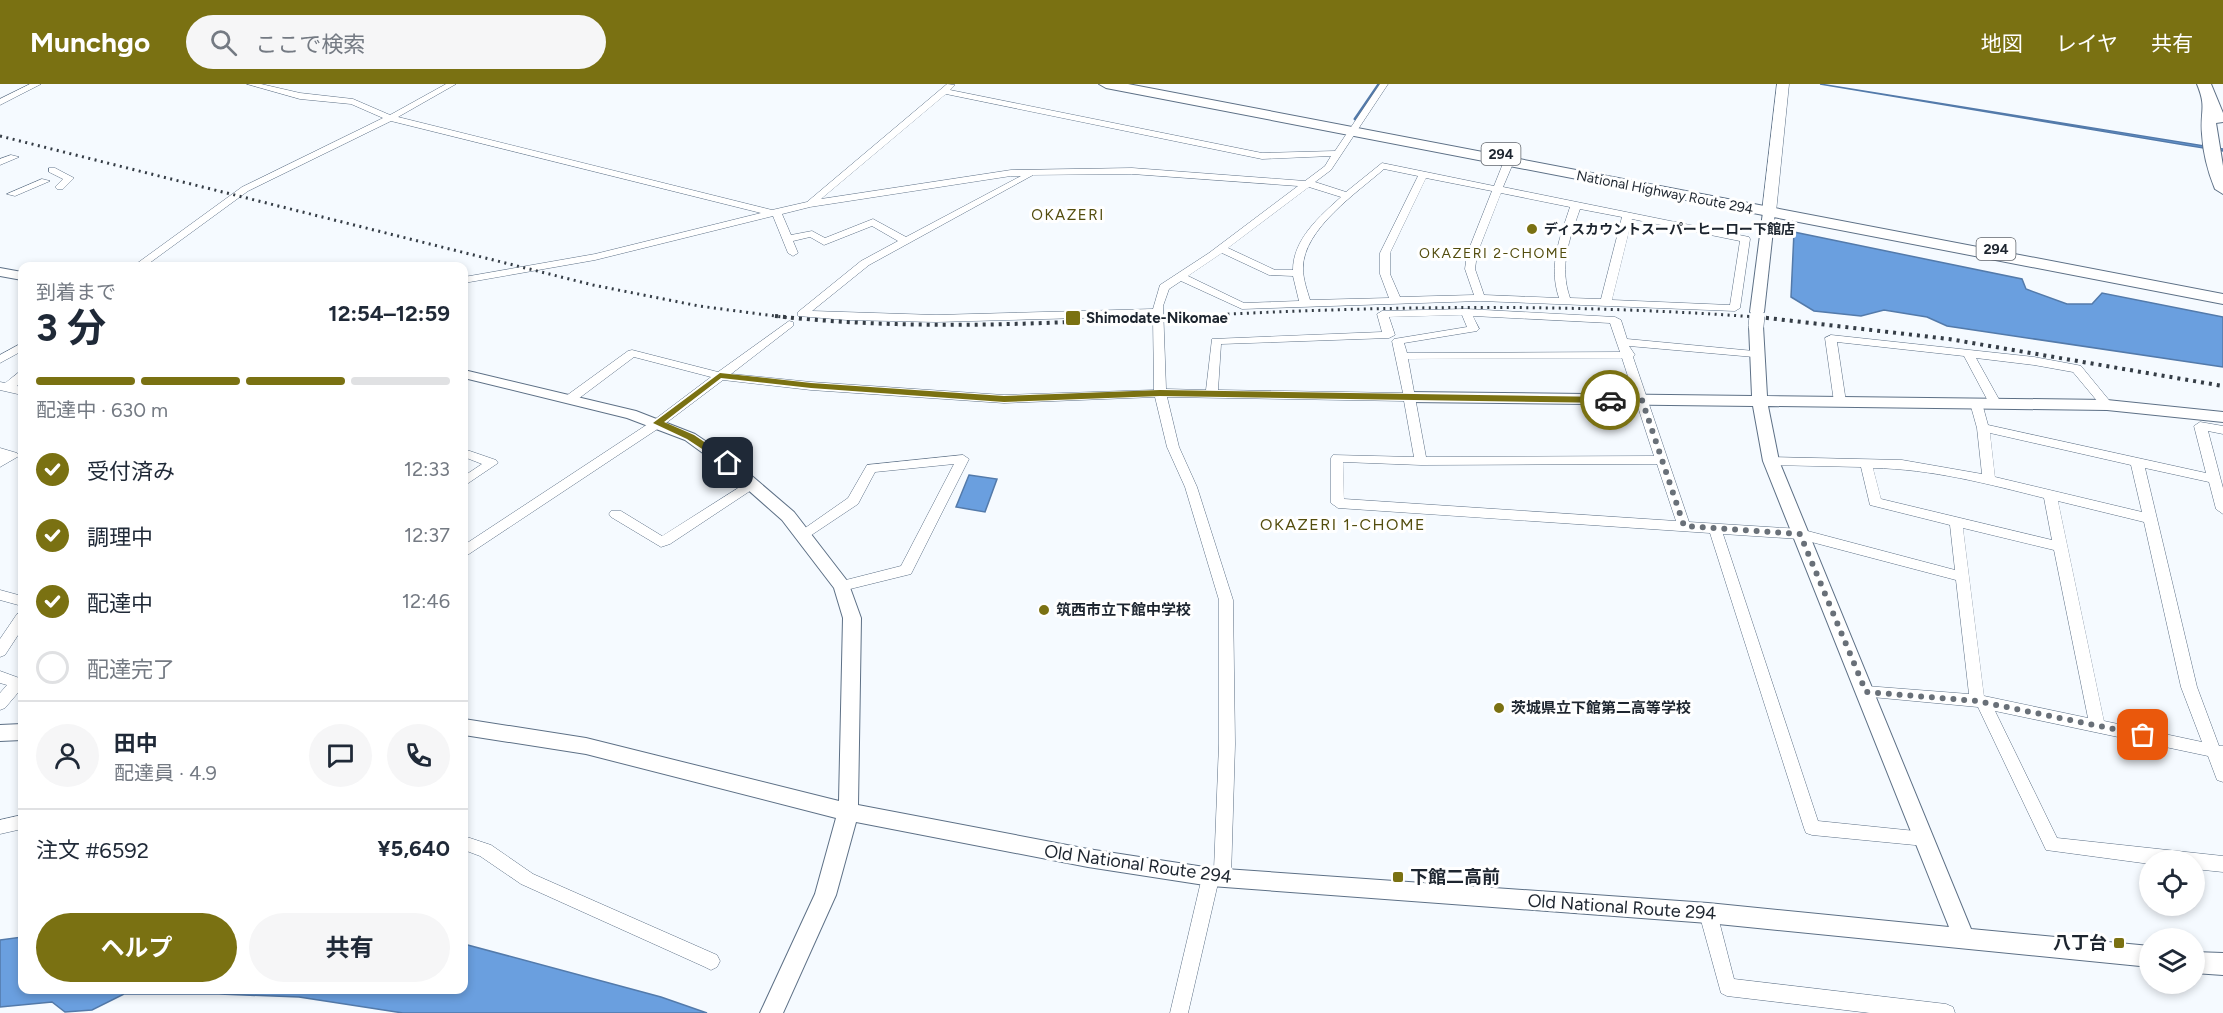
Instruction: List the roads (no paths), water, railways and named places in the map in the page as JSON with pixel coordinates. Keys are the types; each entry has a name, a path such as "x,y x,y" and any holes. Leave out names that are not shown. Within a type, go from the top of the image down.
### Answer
{"highway":[{"name":"National Highway Route 294","path":"1106,84 1769,209 2223,300"},
{"name":"National Highway Route 294","path":"1138,84 1509,162 2223,292"},
{"path":"2204,84 2223,129"},
{"path":"2212,104 2208,113 2217,175 2223,189"}],"main road":[{"path":"1769,209 1784,84"}],"street":[{"path":"0,102 38,84"},
{"path":"251,84 300,96 353,102 390,118 773,212 793,253"},
{"path":"144,262 178,235 254,184 390,118 452,84"},
{"path":"1179,1013 1216,877 1227,744 1226,600 1191,487 1173,447 1160,393 1161,338 1158,312 1164,287 1221,249 1310,184 1328,168 1384,84"},
{"path":"810,204 948,87 1262,156 1277,158 1322,152 1338,154"},
{"path":"0,95 14,95"},
{"path":"0,162 14,157"},
{"path":"1480,298 1472,280 1470,261 1509,162"},
{"path":"1181,277 1242,306 1395,299 1480,298 1606,301 1735,308 1746,236 1382,166 1310,234 1300,257 1298,273 1305,303"},
{"path":"52,170 69,178 60,187"},
{"path":"468,279 595,257 810,204 977,177 1103,170 1310,184 1349,196"},
{"path":"1035,172 865,263 802,314 855,318 1006,318 1158,312"},
{"path":"1395,299 1385,274 1385,253 1423,175"},
{"path":"0,187 15,196 45,181"},
{"path":"1565,300 1558,283 1556,268 1576,205"},
{"path":"1769,209 1754,354 1759,402 1772,461 1965,940"},
{"path":"1606,301 1628,215"},
{"path":"787,239 812,234 824,242 873,222 907,242"},
{"path":"1221,249 1273,273 1298,273"},
{"path":"0,272 18,275"},
{"path":"1212,394 1216,341 1393,338 1473,329 1466,312"},
{"path":"1421,461 1402,356 1382,314 1466,312 1615,320 1629,355 1684,526"},
{"path":"468,547 658,423 789,324"},
{"path":"1840,402 1831,338 2077,369 2107,405"},
{"path":"1624,342 1754,354"},
{"path":"0,360 18,349"},
{"path":"570,399 632,353 720,375 811,386 1004,399 1160,393 1976,403 2107,405 2223,417"},
{"path":"1968,354 1995,404"},
{"path":"1402,356 1629,355"},
{"path":"468,375 658,423 690,437 728,463 788,516 842,586 848,598 852,628 847,812 837,860 825,895 771,1013"},
{"path":"4,386 18,378"},
{"path":"1976,403 1983,428 1989,480"},
{"path":"2223,429 2200,426 2223,509"},
{"path":"1983,428 2214,479"},
{"path":"468,454 492,463 468,479"},
{"path":"0,463 12,456"},
{"path":"1662,460 1421,461 1337,458 1338,502 1800,534 1962,577"},
{"path":"802,535 853,501 871,468 963,459 906,570 842,586"},
{"path":"1772,461 1902,464 1989,480 2150,519"},
{"path":"2136,462 2189,687 2217,751 2223,775"},
{"path":"1866,463 1875,502 2059,546"},
{"path":"616,514 660,542 665,541 751,484"},
{"path":"2050,495 2097,725"},
{"path":"1956,521 1980,701 2052,845 2139,855"},
{"path":"1715,528 1812,828 1925,839"},
{"path":"0,596 18,600"},
{"path":"0,651 18,624"},
{"path":"0,677 18,683 0,704"},
{"path":"1866,692 1980,701 2217,751"},
{"name":"Old National Route 294","path":"468,728 586,746 847,812 1088,858 1216,877 1708,913 2139,956"},
{"path":"0,733 18,732"},
{"path":"0,827 18,823"},
{"path":"468,844 484,850 527,879 711,962"},
{"path":"2205,862 2223,864"},
{"path":"1708,913 1727,987 1946,1013"},
{"path":"2205,963 2223,964"}],"water":[{"path":"1820,84 2223,149 2223,151 2185,145"},
{"path":"1794,232 2022,279 2026,289 2067,304 2092,304 2102,293 2223,317 2223,367 1947,326 1927,317 1884,310 1861,316 1814,311 1791,297"},
{"path":"969,475 997,479 985,512 956,507"},
{"path":"18,938 18,994 124,994 92,1010 65,1012 52,1002 0,1007 0,940"},
{"path":"468,945 661,997 707,1013 403,1013 299,997 219,994 468,994"}],"waterway":[{"path":"1355,119 1379,84"}],"railway":[{"path":"0,136 593,285 699,306 790,318"},
{"path":"1156,318 1309,311 1462,308 1616,310 1765,318"},
{"path":"775,316 826,321 928,325 1183,316"},
{"path":"1750,316 1765,318"},
{"path":"1765,318 1949,339 2223,386"}],"place":[{"name":"ディスカウントスーパーヒーロー下館店","path":"1532,229"},
{"name":"Shimodate-Nikomae","path":"1073,318"},
{"name":"筑西市立下館中学校","path":"1044,610"},
{"name":"茨城県立下館第二高等学校","path":"1499,708"},
{"name":"下館二高前","path":"1398,877"},
{"name":"八丁台","path":"2119,943"}],"district":[{"name":"OKAZERI","path":"1068,215"},
{"name":"OKAZERI 2-CHOME","path":"1494,253"},
{"name":"OKAZERI 1-CHOME","path":"1343,524"}]}
